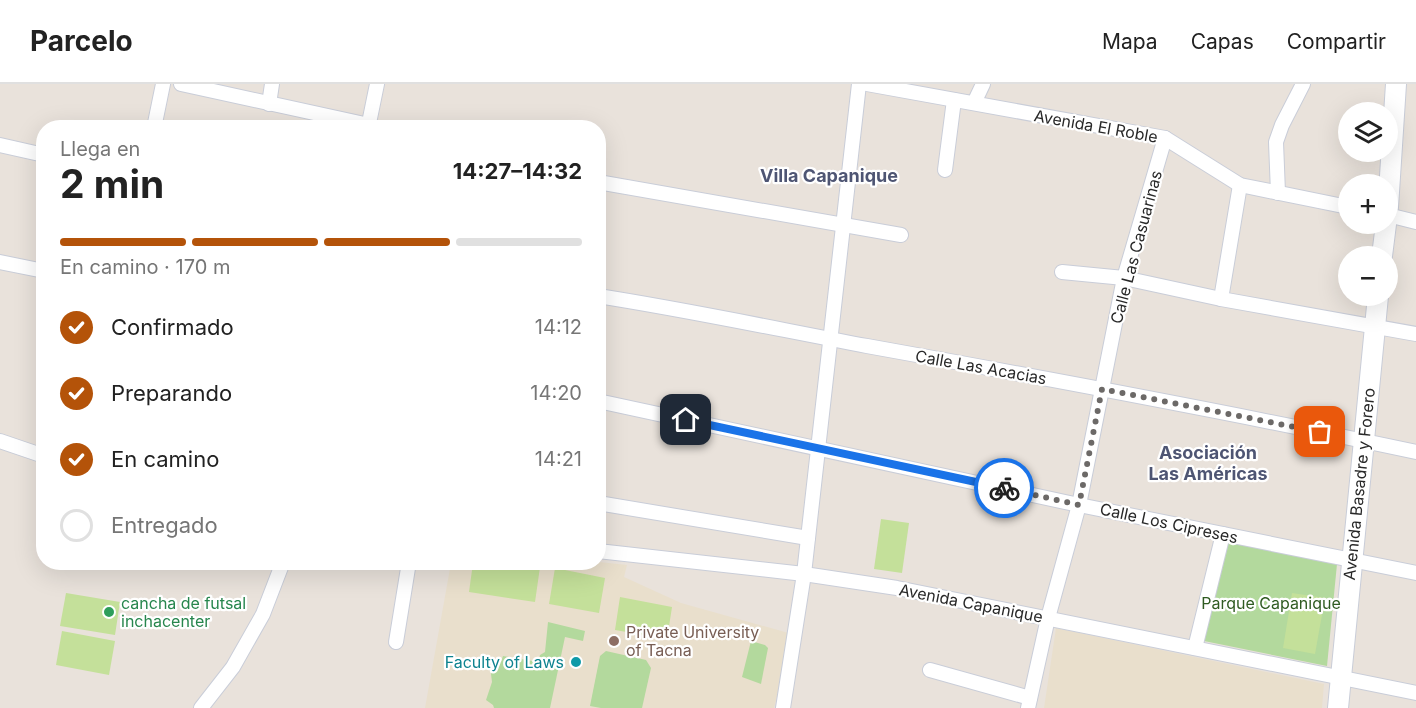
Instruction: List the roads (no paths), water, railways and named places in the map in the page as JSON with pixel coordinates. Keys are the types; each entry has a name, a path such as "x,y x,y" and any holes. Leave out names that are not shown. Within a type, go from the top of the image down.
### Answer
{"street":[{"path":"156,120 163,84"},
{"path":"182,84 341,120"},
{"path":"269,104 272,84"},
{"path":"369,120 377,84"},
{"path":"783,708 804,574 859,84"},
{"name":"Avenida El Roble","path":"867,84 1165,138 1240,185 1338,205"},
{"path":"974,103 983,84"},
{"path":"1278,193 1276,142 1282,124 1303,84"},
{"path":"1390,174 1396,84"},
{"path":"945,170 954,100"},
{"name":"Calle Las Casuarinas","path":"1029,703 1048,618 1079,505 1124,278 1165,138"},
{"path":"0,145 36,153"},
{"path":"606,183 901,235"},
{"path":"1221,299 1240,185"},
{"path":"1398,218 1416,222"},
{"path":"0,262 36,269"},
{"path":"1062,272 1124,278 1221,299 1416,334"},
{"name":"Calle Las Acacias","path":"606,297 719,316 1102,389 1416,452"},
{"name":"Avenida Basadre y Forero","path":"1338,708 1377,306"},
{"name":"Calle Los Cipreses","path":"606,403 1079,505 1416,573"},
{"path":"0,441 36,453"},
{"path":"606,504 808,537"},
{"path":"1195,648 1223,534"},
{"name":"Avenida Capanique","path":"606,552 804,574 897,588 1416,693"},
{"path":"201,708 233,667 263,614 280,570"},
{"path":"396,642 408,570"},
{"path":"930,670 1029,703"}],"place":[{"name":"cancha de futsal inchacenter","path":"109,612"},
{"name":"Private University of Tacna","path":"614,641"},
{"name":"Faculty of Laws","path":"576,662"}],"district":[{"name":"Villa Capanique","path":"829,176"},
{"name":"Asociación Las Américas","path":"1208,463"}],"park label":[{"name":"Parque Capanique","path":"1271,603"}]}
